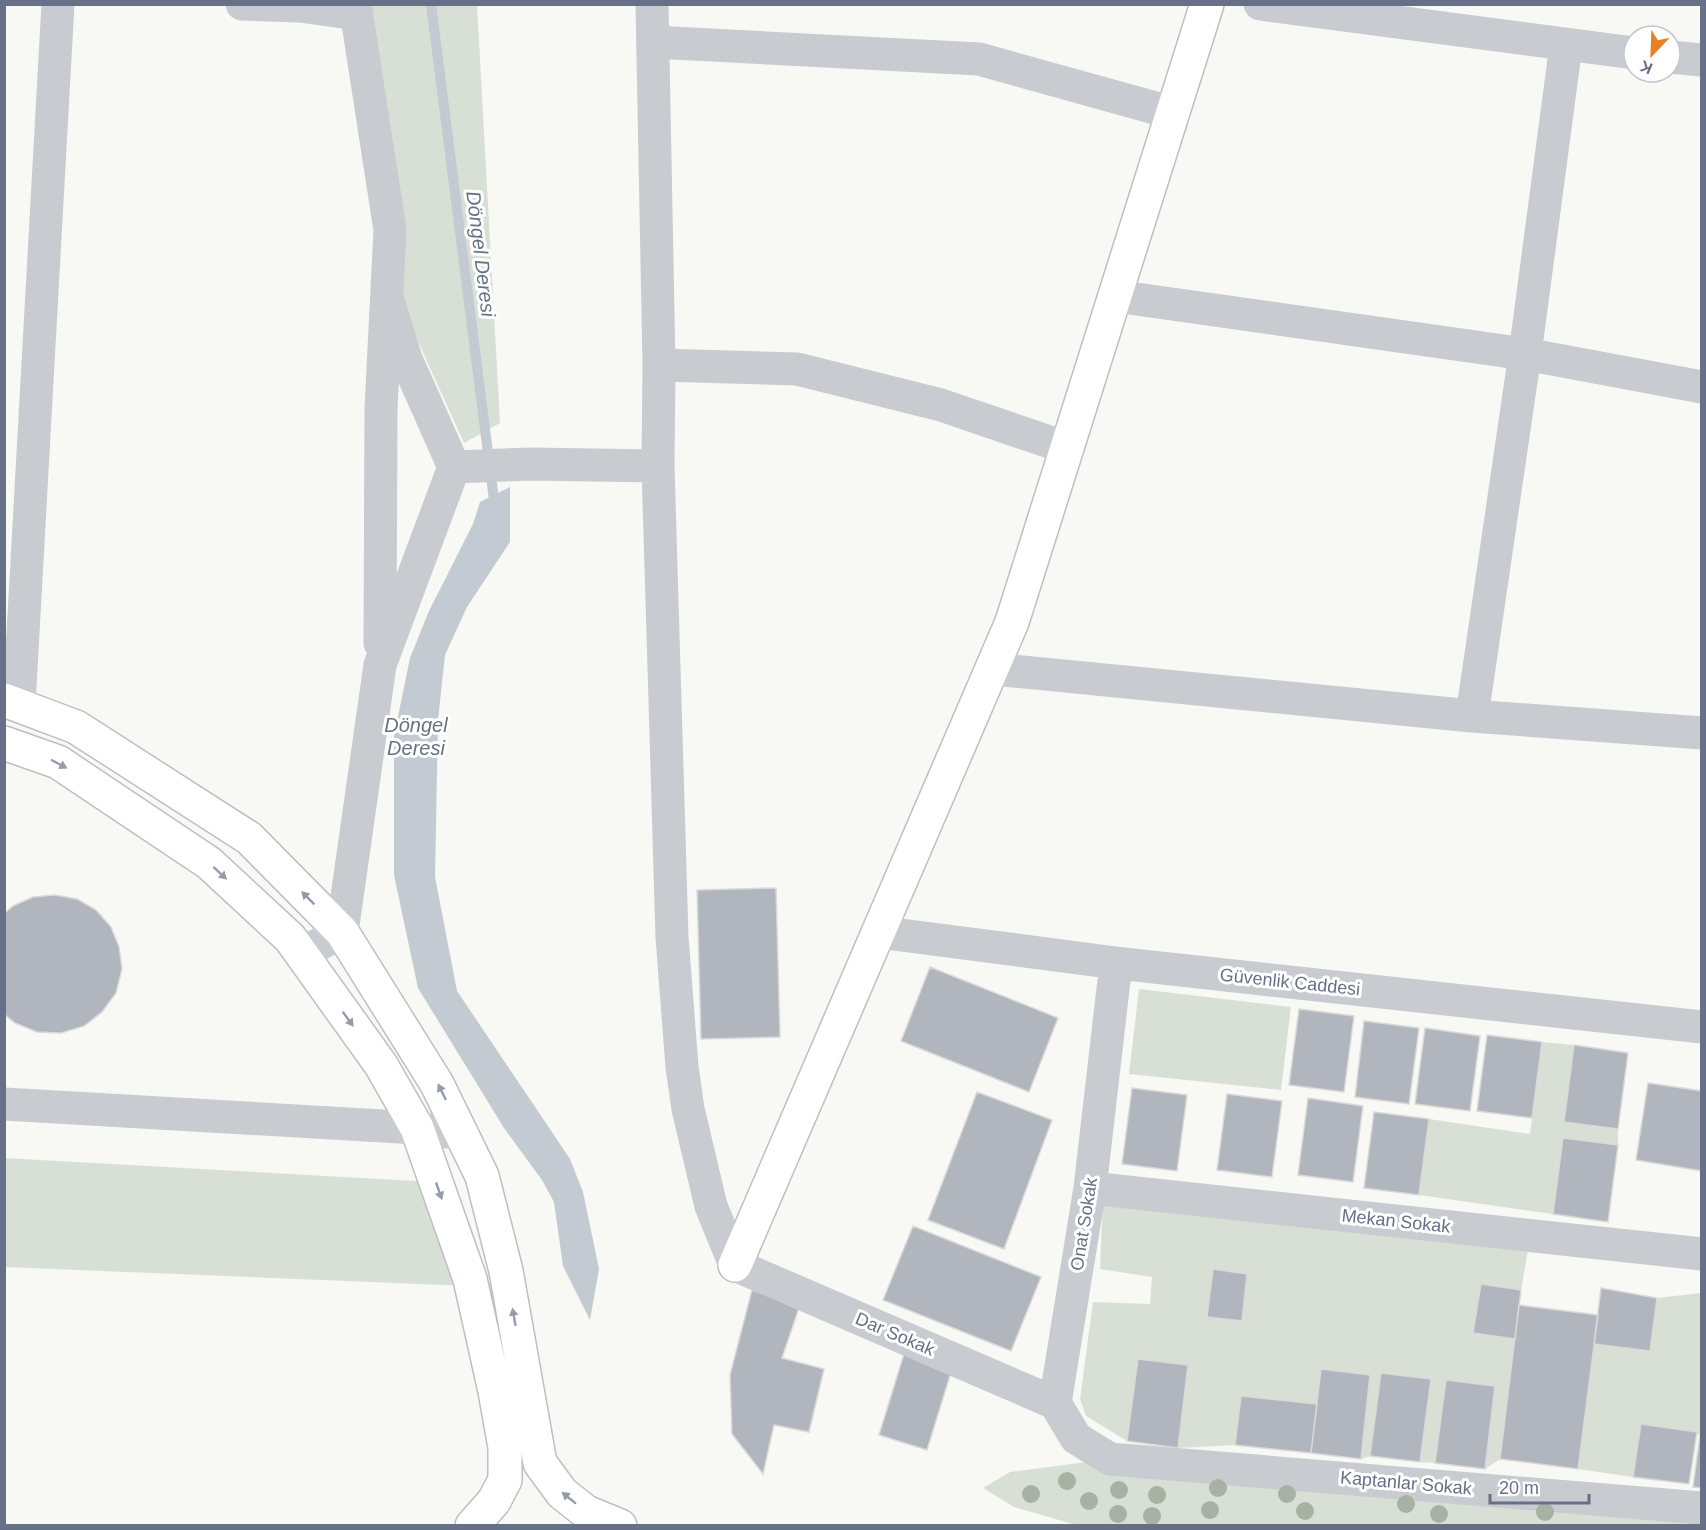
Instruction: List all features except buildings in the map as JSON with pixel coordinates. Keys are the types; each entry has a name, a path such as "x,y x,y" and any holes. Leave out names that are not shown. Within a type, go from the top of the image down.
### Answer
{"main road":[{"path":"735,1265 1012,622 1207,4"},
{"path":"12,702 76,727 249,838 342,932 438,1084 482,1176 506,1271 540,1463 562,1493 586,1512 620,1526"},
{"path":"4,743 58,762 210,863 290,938 381,1065 417,1128 470,1279 505,1447 505,1480 494,1501 472,1526"}],"street":[{"path":"12,702 58,4"},
{"path":"242,4 356,9 390,230 381,408 380,665 342,932 301,954"},
{"path":"652,4 659,365 658,466 672,937 682,1067 692,1128 711,1206 735,1265"},
{"path":"1260,4 1622,52"},
{"path":"654,42 979,59 1173,113"},
{"path":"1472,716 1525,354 1566,45"},
{"path":"1682,58 1701,60"},
{"path":"1115,296 1525,354 1701,387"},
{"path":"380,665 454,468 406,359 387,297"},
{"path":"659,365 797,369 941,405 1067,448"},
{"path":"454,468 530,464 658,466"},
{"path":"993,669 1472,716 1701,733"},
{"name":"Güvenlik Caddesi","path":"878,932 1116,963 1701,1027"},
{"name":"Onat Sokak","path":"1054,1403 1090,1188 1116,963"},
{"path":"4,1104 417,1128 462,1134"},
{"name":"Mekan Sokak","path":"1090,1188 1701,1254"},
{"name":"Dar Sokak","path":"735,1265 1054,1403"},
{"name":"Kaptanlar Sokak","path":"1054,1403 1076,1438 1110,1459 1701,1508"}],"shaded area":[{"path":"371,5 477,5 500,423 464,443 398,297"},
{"path":"1139,989 1291,1007 1281,1090 1129,1074"},
{"path":"1542,1042 1574,1045 1564,1122 1618,1129 1618,1145 1563,1138 1553,1214 1419,1195 1429,1119 1530,1134"},
{"path":"4,1158 433,1182 468,1286 5,1267"},
{"path":"1103,1199 1529,1244 1521,1290 1481,1284 1474,1333 1515,1339 1500,1459 1485,1469 1495,1387 1446,1380 1435,1463 1420,1462 1431,1379 1381,1373 1370,1456 1361,1459 1370,1375 1317,1404 1241,1396 1235,1445 1178,1448 1188,1365 1138,1359 1127,1441 1086,1416 1080,1399 1093,1302 1150,1304 1152,1277 1100,1269"},
{"path":"1701,1293 1701,1435 1641,1424 1633,1477 1578,1469 1594,1344 1650,1351 1657,1298"},
{"path":"1110,1459 1701,1508 1701,1525 1076,1525 1014,1507 983,1488 1010,1472"}],"water":[{"name":"Döngel Deresi","path":"510,487 510,542 467,607 445,655 438,720 435,877 457,991 570,1159 583,1192 599,1269 590,1320 563,1266 554,1202 542,1180 504,1128 418,988 394,875 394,736 410,658 429,611 473,524 480,502"}],"waterway":[{"name":"Döngel Deresi","path":"431,4 495,508"}]}
